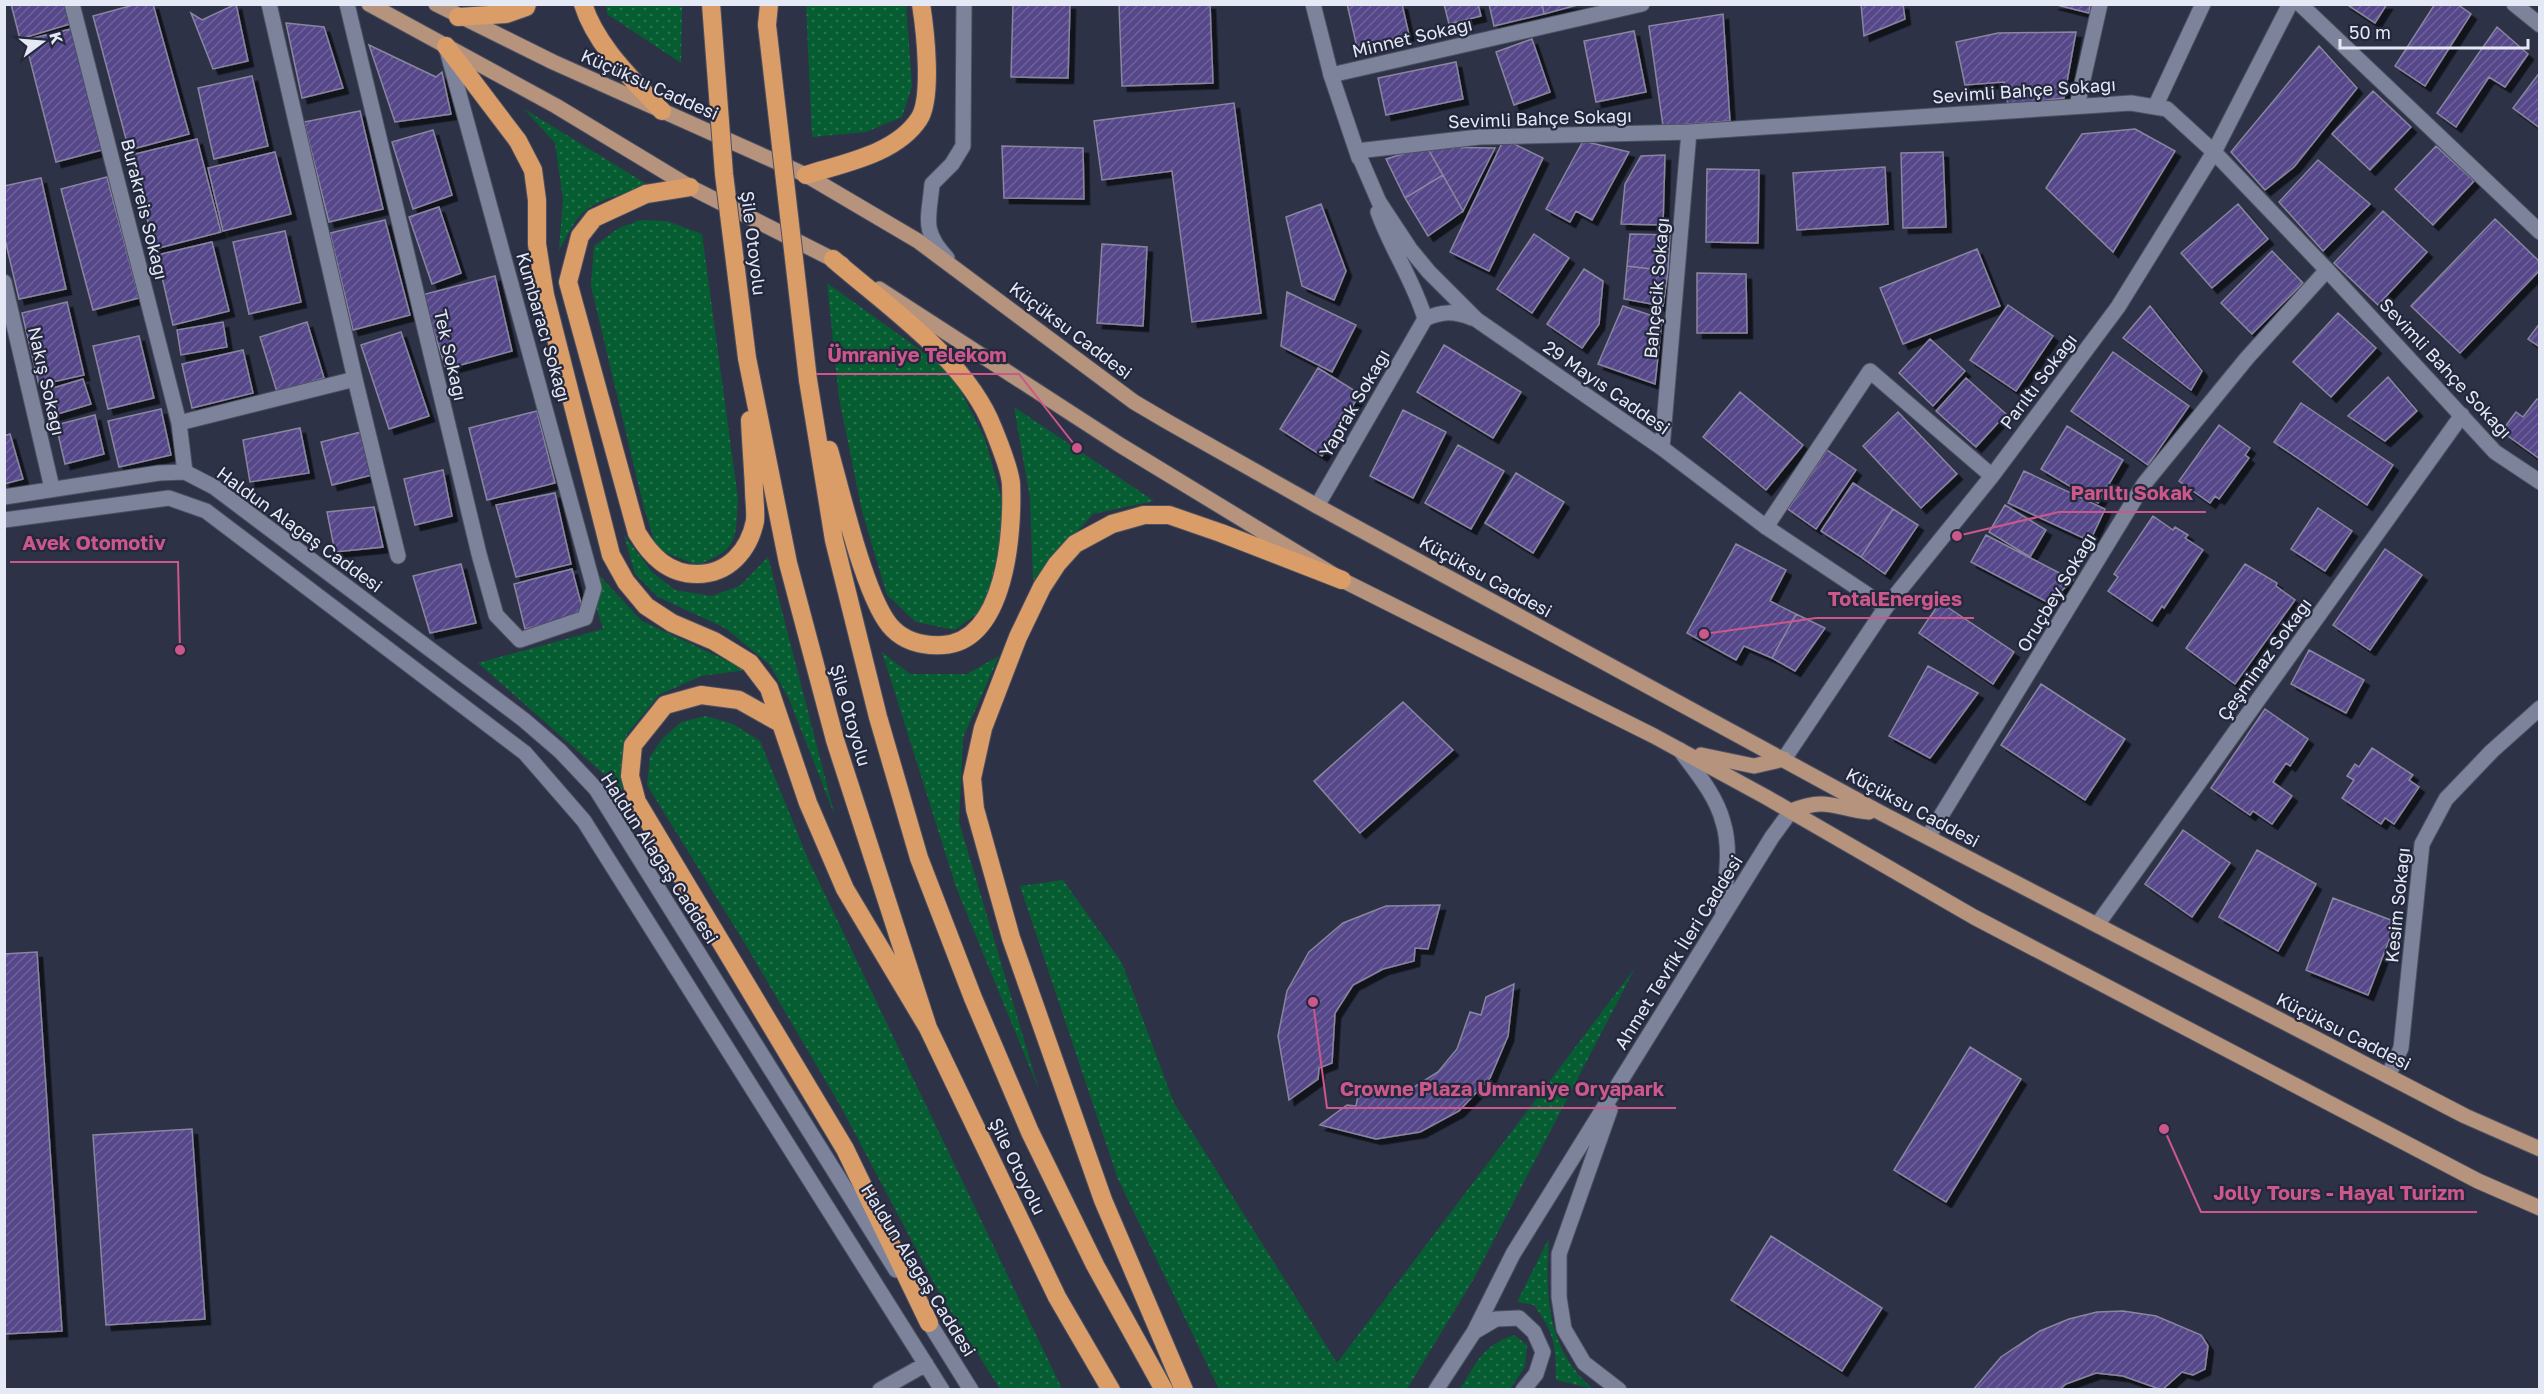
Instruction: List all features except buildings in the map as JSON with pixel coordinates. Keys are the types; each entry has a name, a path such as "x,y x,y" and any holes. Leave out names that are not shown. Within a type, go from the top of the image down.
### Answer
{"highway":[{"path":"458,17 506,14 526,8 527,4"},
{"path":"583,4 599,36 626,73 662,111"},
{"name":"Şile Otoyolu","path":"711,4 724,174 747,358 788,562 829,718 928,1028 1057,1297 1111,1389"},
{"name":"Şile Otoyolu","path":"767,4 767,24 808,380 834,540 878,717 919,858 1030,1132 1095,1264 1164,1389"},
{"path":"806,175 882,149 906,135 921,117 927,81 927,52 921,4"},
{"path":"446,46 518,141 533,170 537,200 537,244 545,295 610,555 626,582 645,606 672,623 714,641 750,663 769,688 808,803 845,889 928,1028"},
{"path":"690,188 646,194 594,218 580,236 568,282 637,533 648,550 660,562 681,574 706,574 731,565 745,549 755,520 747,358"},
{"path":"808,380 874,601 892,628 911,642 934,645 952,644 977,630 991,608 1001,585 1009,537 1011,482 993,427 971,385 939,350 833,259"},
{"path":"1184,1389 1103,1200 1011,938 975,809 972,778 983,728 1018,637 1042,587 1057,564 1075,544 1112,524 1144,515 1169,515 1342,580"},
{"path":"780,723 739,700 701,695 665,705 633,745 630,776 637,802 845,1149 929,1323"}],"main road":[{"path":"369,4 556,106 690,188 833,259 1120,445 1342,580 1680,750 1974,917 2478,1181 2540,1208"},
{"name":"Küçüksu Caddesi","path":"436,4 458,17 806,175 918,240 1134,402 1317,506 1881,813 2465,1116 2540,1149"},
{"path":"1680,750 1754,766 1784,759"},
{"path":"1791,811 1816,803 1836,803 1858,811 1881,813"}],"street":[{"name":"Burakreis Sokağı","path":"72,4 179,423 185,472"},
{"path":"269,4 398,556"},
{"name":"Tek Sokağı","path":"347,4 476,543 496,615 520,640 585,618"},
{"path":"960,271 934,243 928,227 932,184 952,164 963,146 964,4"},
{"name":"29 Mayıs Caddesi","path":"1312,4 1331,75 1356,151 1385,231 1418,295 1425,319"},
{"name":"Minnet Sokağı","path":"1331,75 1642,4"},
{"path":"2077,106 2100,4"},
{"path":"2155,107 2203,4"},
{"name":"Parıltı Sokağı","path":"1784,759 1886,607 1992,476 2118,307 2214,152 2290,4"},
{"path":"2300,4 2540,231"},
{"path":"2514,4 2540,25"},
{"name":"Kumbaracı Sokağı","path":"446,46 594,588 585,618"},
{"name":"Sevimli Bahçe Sokağı","path":"1356,151 1479,136 1689,132 2131,103 2167,109 2214,152 2327,270 2495,452 2540,482"},
{"name":"Bahçecik Sokağı","path":"1662,448 1689,132"},
{"name":"29 Mayıs Caddesi","path":"1356,151 1379,202 1410,249 1429,272 1477,320 1662,448 1766,527 1886,607"},
{"name":"Oruçbey Sokağı","path":"1928,837 2144,484 2247,358 2327,270"},
{"name":"Nakış Sokağı","path":"4,282 52,488"},
{"path":"1425,319 1437,314 1454,312 1477,320"},
{"name":"Yaprak Sokağı","path":"1317,506 1425,319"},
{"path":"1766,527 1870,371 1992,476"},
{"path":"179,423 355,379"},
{"name":"Çeşminaz Sokağı","path":"2097,925 2462,415"},
{"path":"4,497 159,473 185,472"},
{"name":"Haldun Alagaş Caddesi","path":"185,472 214,487 524,720 560,751 596,789 971,1389"},
{"path":"4,520 169,498 206,511 525,753 584,821 942,1389"},
{"name":"Kesim Sokağı","path":"2388,1076 2401,1048 2422,844 2446,799 2492,750 2540,708"},
{"path":"1680,750 1708,789 1724,822 1727,853 1723,916"},
{"name":"Ahmet Tevfik İleri Caddesi","path":"1437,1389 1474,1332 1513,1254 1791,811"},
{"path":"1619,1389 1584,1363 1564,1329 1559,1297 1559,1254 1622,1080"},
{"path":"1474,1332 1496,1319 1519,1318 1534,1332 1543,1352 1536,1374 1523,1389"},
{"path":"880,1389 926,1364"}],"green space":[{"path":"606,5 682,5 681,63 607,14"},
{"path":"806,5 906,5 912,86 902,117 866,132 812,137"},
{"path":"524,109 653,188 613,197 586,210 576,221 559,250 563,200 555,143"},
{"path":"640,220 667,221 702,234 738,499 735,534 732,542 721,554 697,565 657,549 644,508 591,286 594,246 619,228"},
{"path":"827,283 951,372 985,439 1002,500 998,569 983,609 955,630 916,622 887,595 862,511 839,398"},
{"path":"1014,407 1154,501 1093,514 1033,581 1030,498"},
{"path":"624,535 652,572 675,590 712,596 741,585 768,557 835,816 789,699 770,665 725,628 658,597 635,574"},
{"path":"581,556 642,621 747,670 701,676 659,695 627,734 622,790 478,663 603,629"},
{"path":"882,652 910,674 967,674 999,656 963,738 959,822 1039,1090 956,887"},
{"path":"706,716 733,724 760,741 808,859 1062,1389 1000,1389 940,1294 841,1107 744,942 647,785 650,757 662,739 681,722"},
{"path":"1063,880 1122,963 1174,1103 1337,1363 1635,968 1473,1280 1407,1389 1219,1389 1118,1179 1020,886"},
{"path":"1549,1238 1548,1280 1552,1320 1566,1357 1593,1389 1556,1380 1555,1349 1546,1324 1534,1305 1517,1302"},
{"path":"1514,1335 1527,1345 1525,1367 1510,1389 1460,1389 1487,1350"}],"place":[{"name":"Ümraniye Telekom","path":"1077,448"},
{"name":"Parıltı Sokak","path":"1957,536"},
{"name":"TotalEnergies","path":"1704,634"},
{"name":"Avek Otomotiv","path":"180,650"},
{"name":"Crowne Plaza Umraniye Oryapark","path":"1313,1002"},
{"name":"Jolly Tours - Hayal Turizm","path":"2164,1129"}]}
